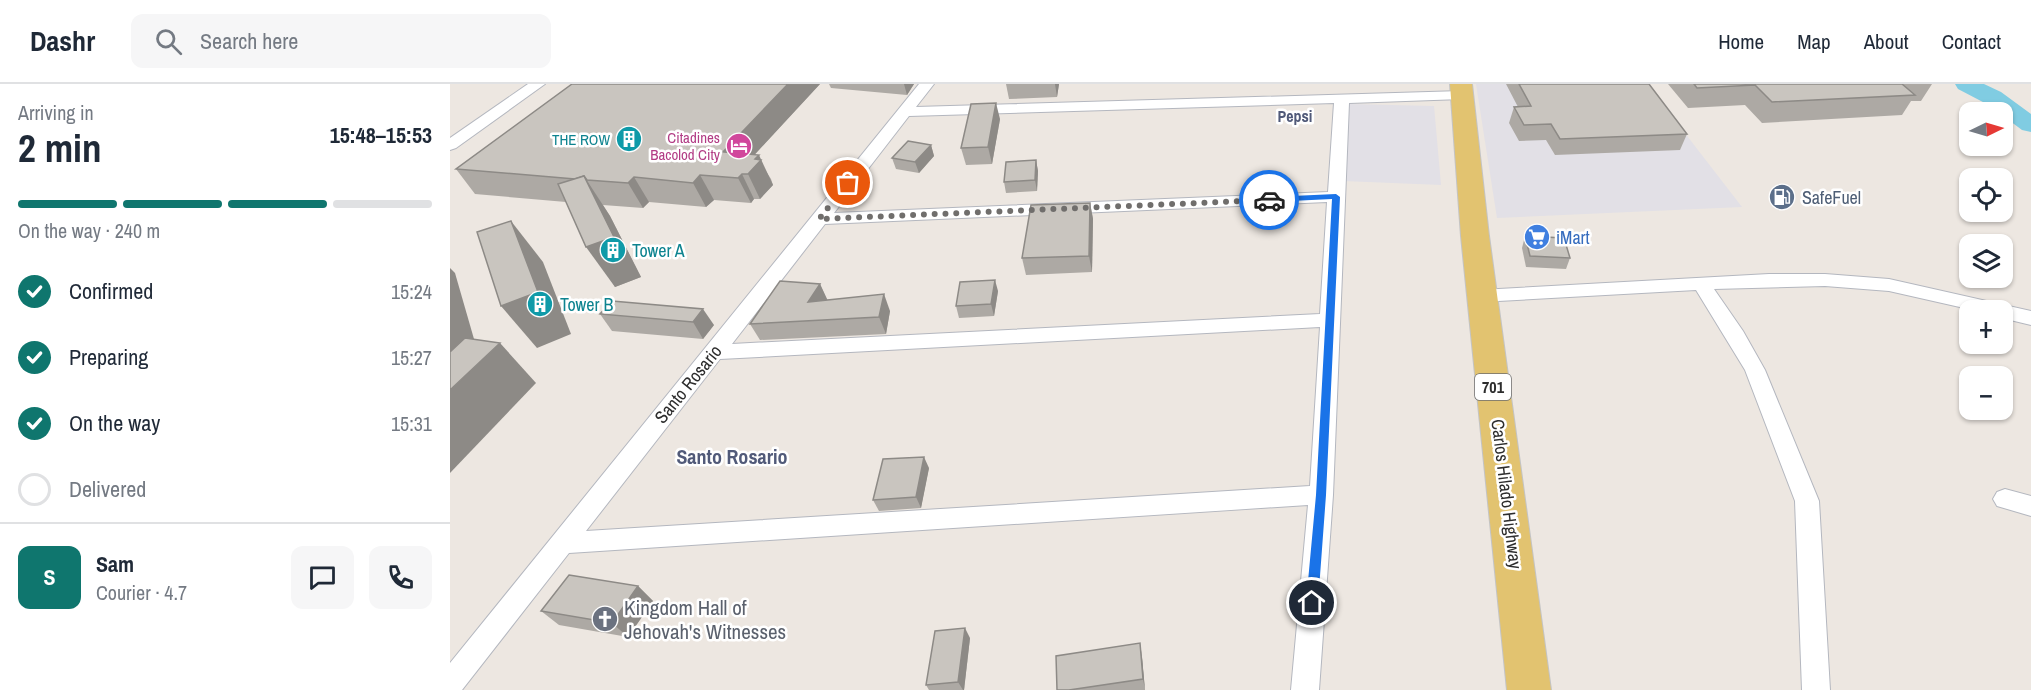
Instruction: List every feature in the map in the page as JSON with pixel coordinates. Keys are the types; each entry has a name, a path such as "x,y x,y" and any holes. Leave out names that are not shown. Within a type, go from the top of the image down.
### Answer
{"main road":[{"name":"Carlos Hilado Highway","path":"1461,89 1480,296 1517,578 1529,690"}],"street":[{"path":"454,139 538,84"},
{"name":"Santo Rosario","path":"450,684 927,84"},
{"path":"905,112 1342,98 1461,89"},
{"path":"1305,690 1321,495 1328,320 1342,98"},
{"path":"819,219 1336,197"},
{"path":"1480,296 1825,280 1889,285 1959,301"},
{"path":"1701,284 1736,336 1755,370 1807,501 1816,690"},
{"path":"2013,314 2031,318"},
{"path":"714,352 1328,320"},
{"path":"562,543 1321,495"},
{"path":"2005,499 2031,506"}],"shaded area":[{"path":"1476,84 1647,84 1742,207 1497,218"},
{"path":"1349,104 1434,106 1441,185 1343,181"}],"building":[{"name":"THE ROW","path":"572,84 788,84 723,152 759,155 755,159 761,160 748,174 742,174 738,178 700,175 693,183 634,177 628,183 587,180 584,176 575,179 456,169"},
{"path":"1519,84 1649,84 1687,134 1560,139 1551,124 1524,125 1514,107 1531,106"},
{"path":"1694,84 1902,84 1915,95 1772,102 1755,85 1697,88"},
{"path":"996,103 988,147 961,148 971,104"},
{"path":"908,141 931,145 915,162 892,158"},
{"path":"1036,160 1035,180 1004,182 1006,162"},
{"path":"584,176 614,237 586,247 558,184"},
{"path":"1090,203 1089,256 1022,258 1031,205"},
{"path":"511,221 538,292 501,306 477,232"},
{"path":"1525,236 1564,238 1570,258 1530,256"},
{"path":"995,280 991,304 956,306 960,282"},
{"path":"780,281 820,284 808,302 884,294 879,317 750,324"},
{"path":"612,301 703,309 693,322 600,314"},
{"path":"465,338 500,343 450,390 450,352"},
{"path":"924,457 916,497 873,500 883,459"},
{"path":"569,575 638,586 612,623 541,611"},
{"path":"965,628 958,682 926,685 935,631"},
{"path":"1140,643 1143,679 1057,690 1056,656"}],"waterway":[{"path":"1966,84 1993,97 2031,125"}],"way so far":[{"path":"848,183 819,219 1269,200"}],"place":[{"name":"THE ROW","path":"629,139"},
{"name":"Citadines Bacolod City","path":"739,146"},
{"name":"SafeFuel","path":"1782,197"},
{"name":"iMart","path":"1537,237"},
{"name":"Tower A","path":"613,250"},
{"name":"Tower B","path":"540,304"},
{"name":"Kingdom Hall of Jehovah's Witnesses","path":"605,619"}],"district":[{"name":"Pepsi","path":"1295,116"},
{"name":"Santo Rosario","path":"732,456"}],"route":[{"path":"1269,200 1336,197 1328,320 1321,495 1312,603"}]}
